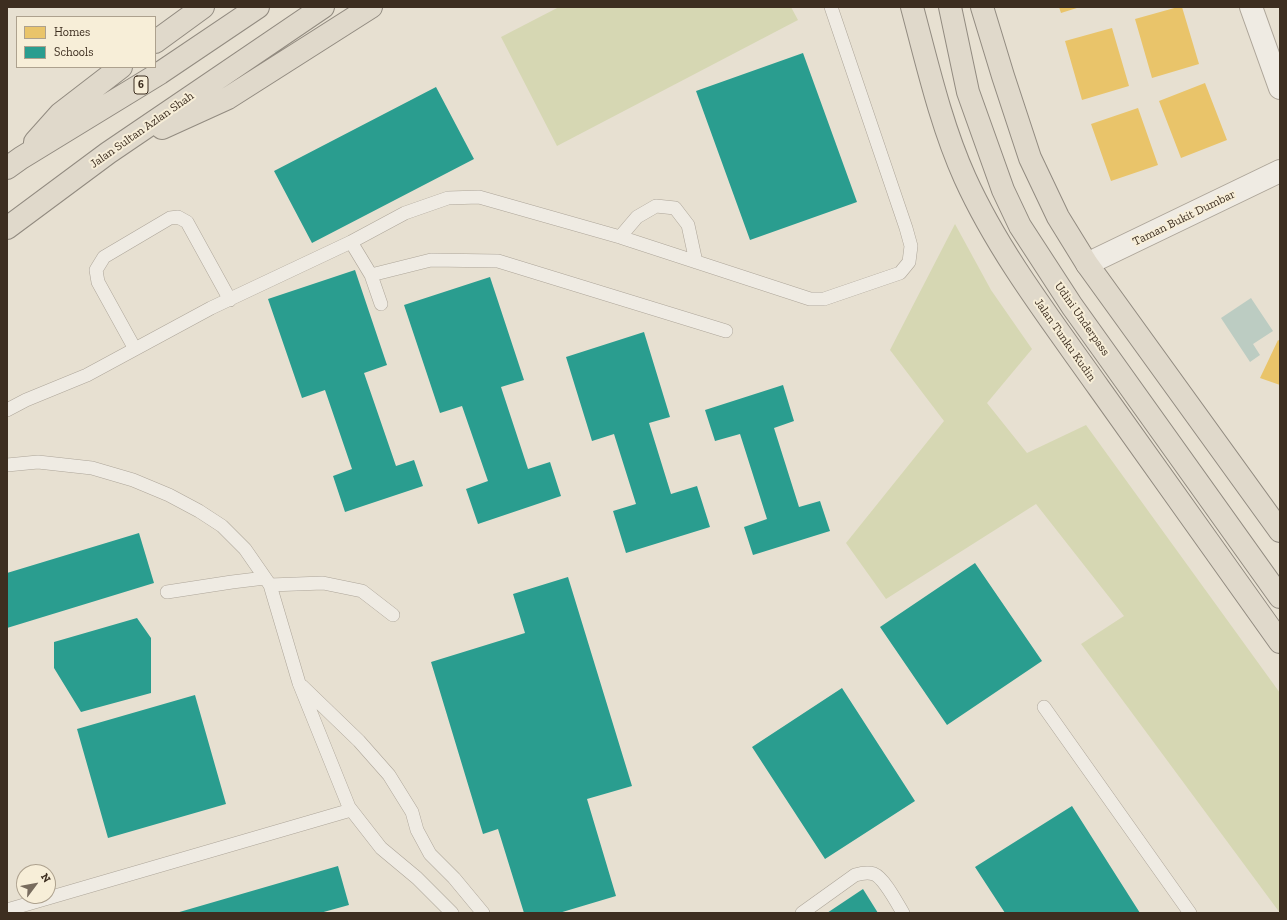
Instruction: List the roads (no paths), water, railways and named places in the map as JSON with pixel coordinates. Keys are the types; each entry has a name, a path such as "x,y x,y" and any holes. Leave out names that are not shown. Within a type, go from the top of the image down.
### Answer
{"highway":[{"path":"156,41 203,7"},
{"name":"6","path":"14,163 160,73 258,7"},
{"name":"Jalan Sultan Azlan Shah","path":"7,228 108,153 323,7"},
{"path":"108,153 228,98 371,7"},
{"name":"Jalan Tunku Kudin","path":"912,7 951,144 964,177 982,213 1042,308 1280,642"},
{"name":"Udini Underpass","path":"950,7 968,92 1003,190 1020,226 1072,306 1280,597"},
{"path":"982,7 1030,158 1058,218 1087,264 1280,531"},
{"path":"14,163 60,114 120,68"}],"street":[{"path":"1251,7 1280,88"},
{"name":"Taman Bukit Dumbar","path":"1087,264 1280,171"}],"lane":[{"path":"7,410 26,400 86,375 230,300 351,242 405,213 448,198 479,197 620,237 810,299 824,299 900,273 909,262 911,246 831,7"},
{"path":"620,237 637,217 656,206 675,208 688,225 696,262"},
{"path":"134,349 98,282 96,270 104,257 170,218 178,217 187,222 230,300"},
{"path":"351,242 371,275 381,304"},
{"path":"371,275 431,260 498,261 726,331"},
{"path":"7,465 38,462 92,468 132,480 169,495 199,511 222,526 245,549 267,582 300,683 335,774 351,810 381,848 417,878 452,913"},
{"path":"167,592 232,582 323,583 362,591 394,616"},
{"path":"300,683 359,741 389,775 412,812 417,830 430,854 454,878 483,913"},
{"path":"1044,707 1190,913"},
{"path":"7,910 351,810"},
{"path":"802,913 855,875 866,872 876,874 884,883 903,913"}]}
